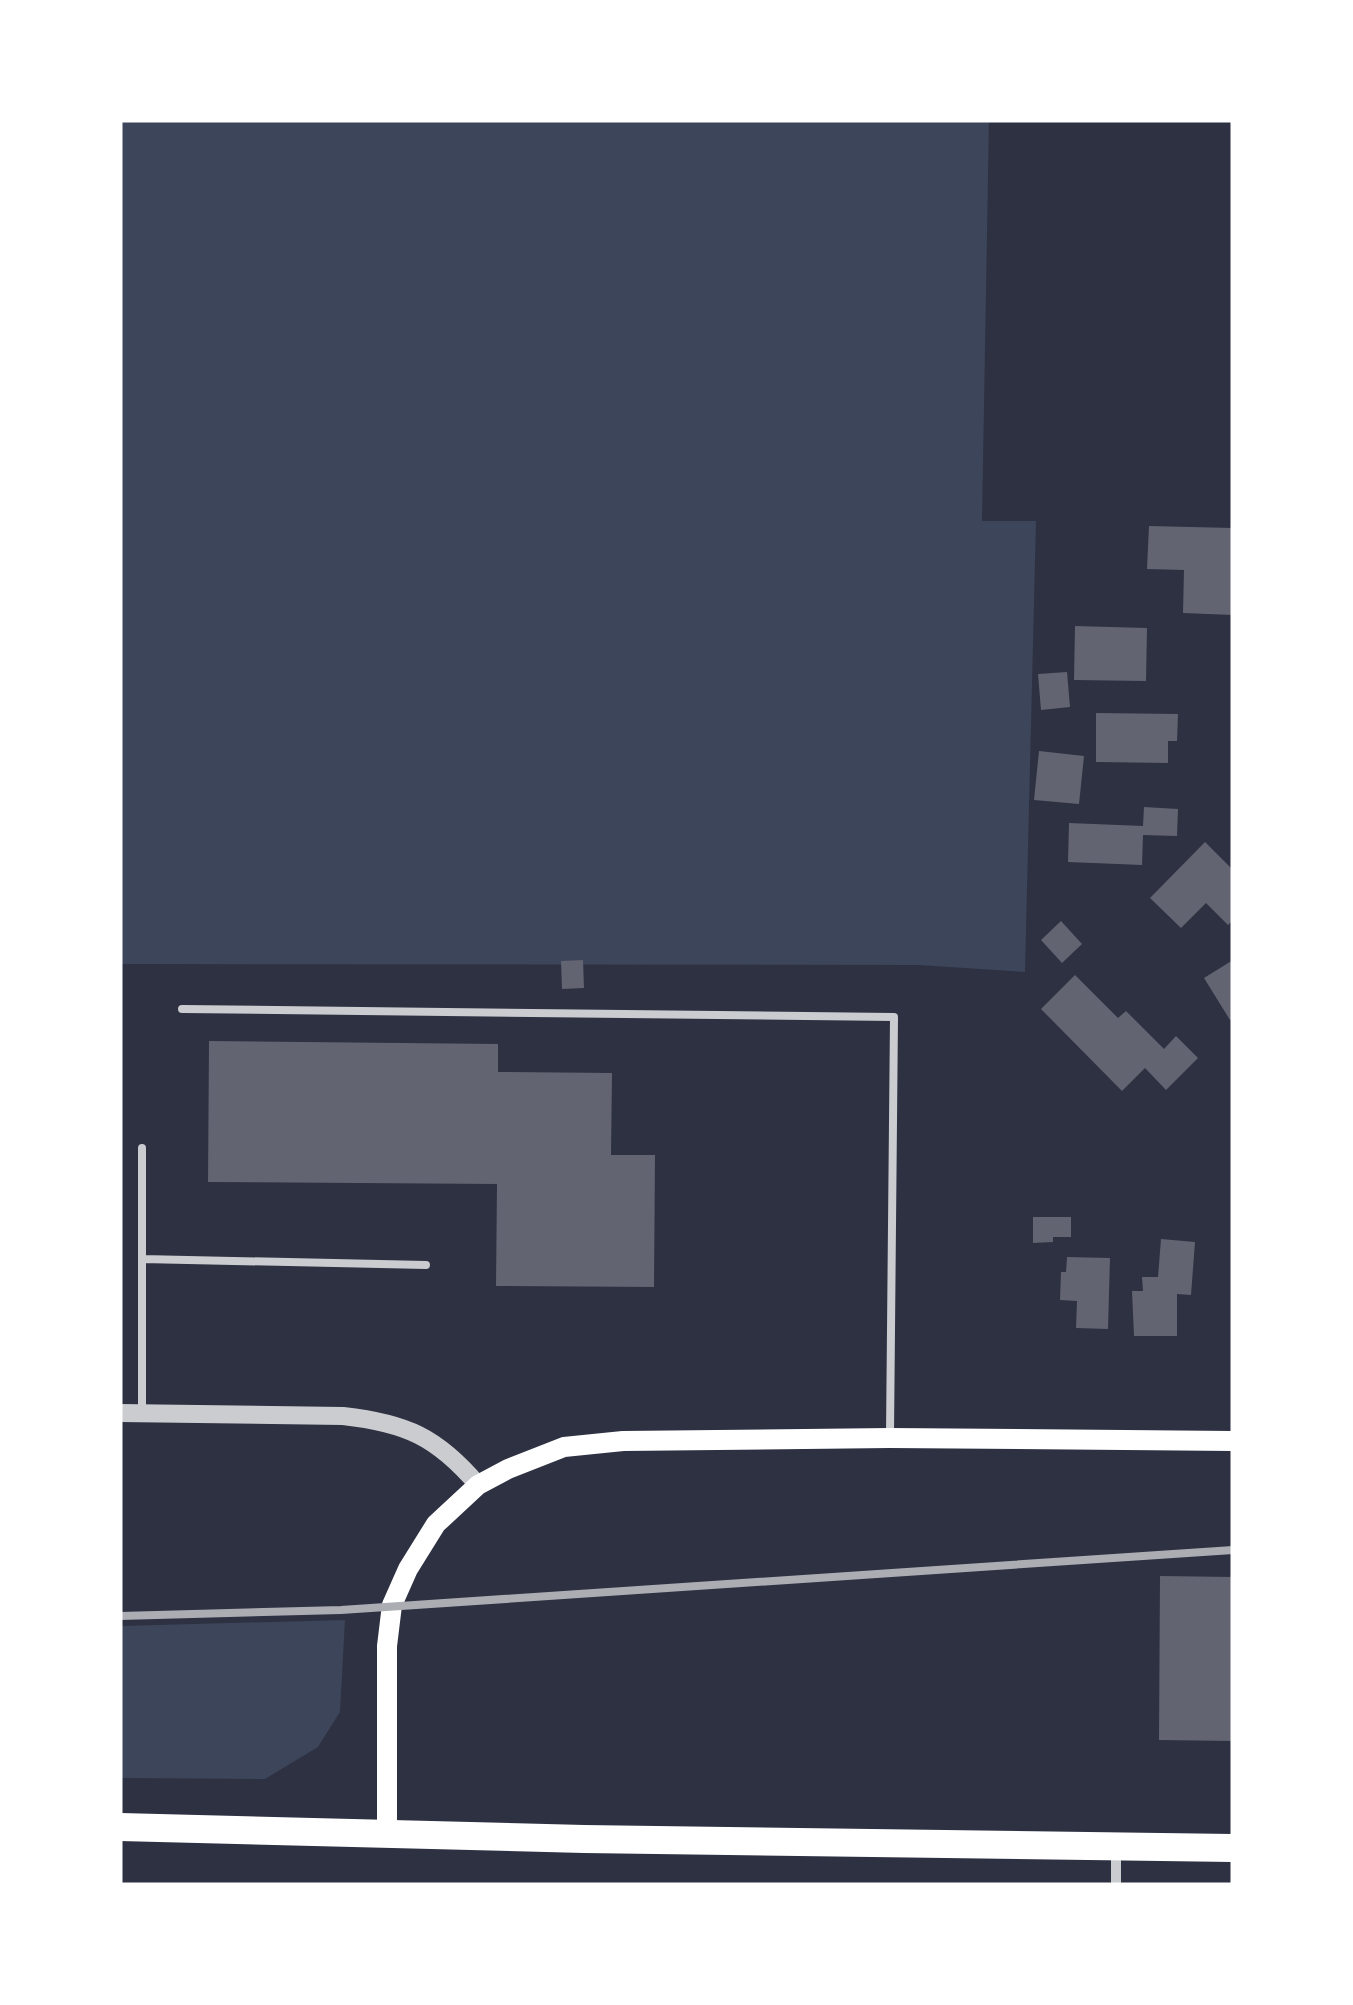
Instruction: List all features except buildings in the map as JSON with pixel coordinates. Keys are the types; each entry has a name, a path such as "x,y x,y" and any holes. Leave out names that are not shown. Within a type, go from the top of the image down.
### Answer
{"highway":[{"path":"120,1828 1233,1848"}],"main road":[{"path":"388,1832 387,1646 392,1605 408,1569 436,1524 478,1485 538,1455 595,1443 890,1438 1233,1441"}],"street":[{"path":"120,1414 343,1416 380,1420 431,1440 455,1458 478,1485"},
{"path":"1116,1846 1116,1885"}],"lane":[{"path":"182,1009 894,1017 890,1438"},
{"path":"142,1148 142,1414"},
{"path":"142,1260 426,1265"}],"shaded area":[{"path":"120,120 989,120 982,521 1036,521 1025,972 919,965 120,964"},
{"path":"345,1620 340,1712 318,1747 265,1779 120,1778 120,1626"}],"railway":[{"path":"120,1616 341,1610 1233,1550"}]}
